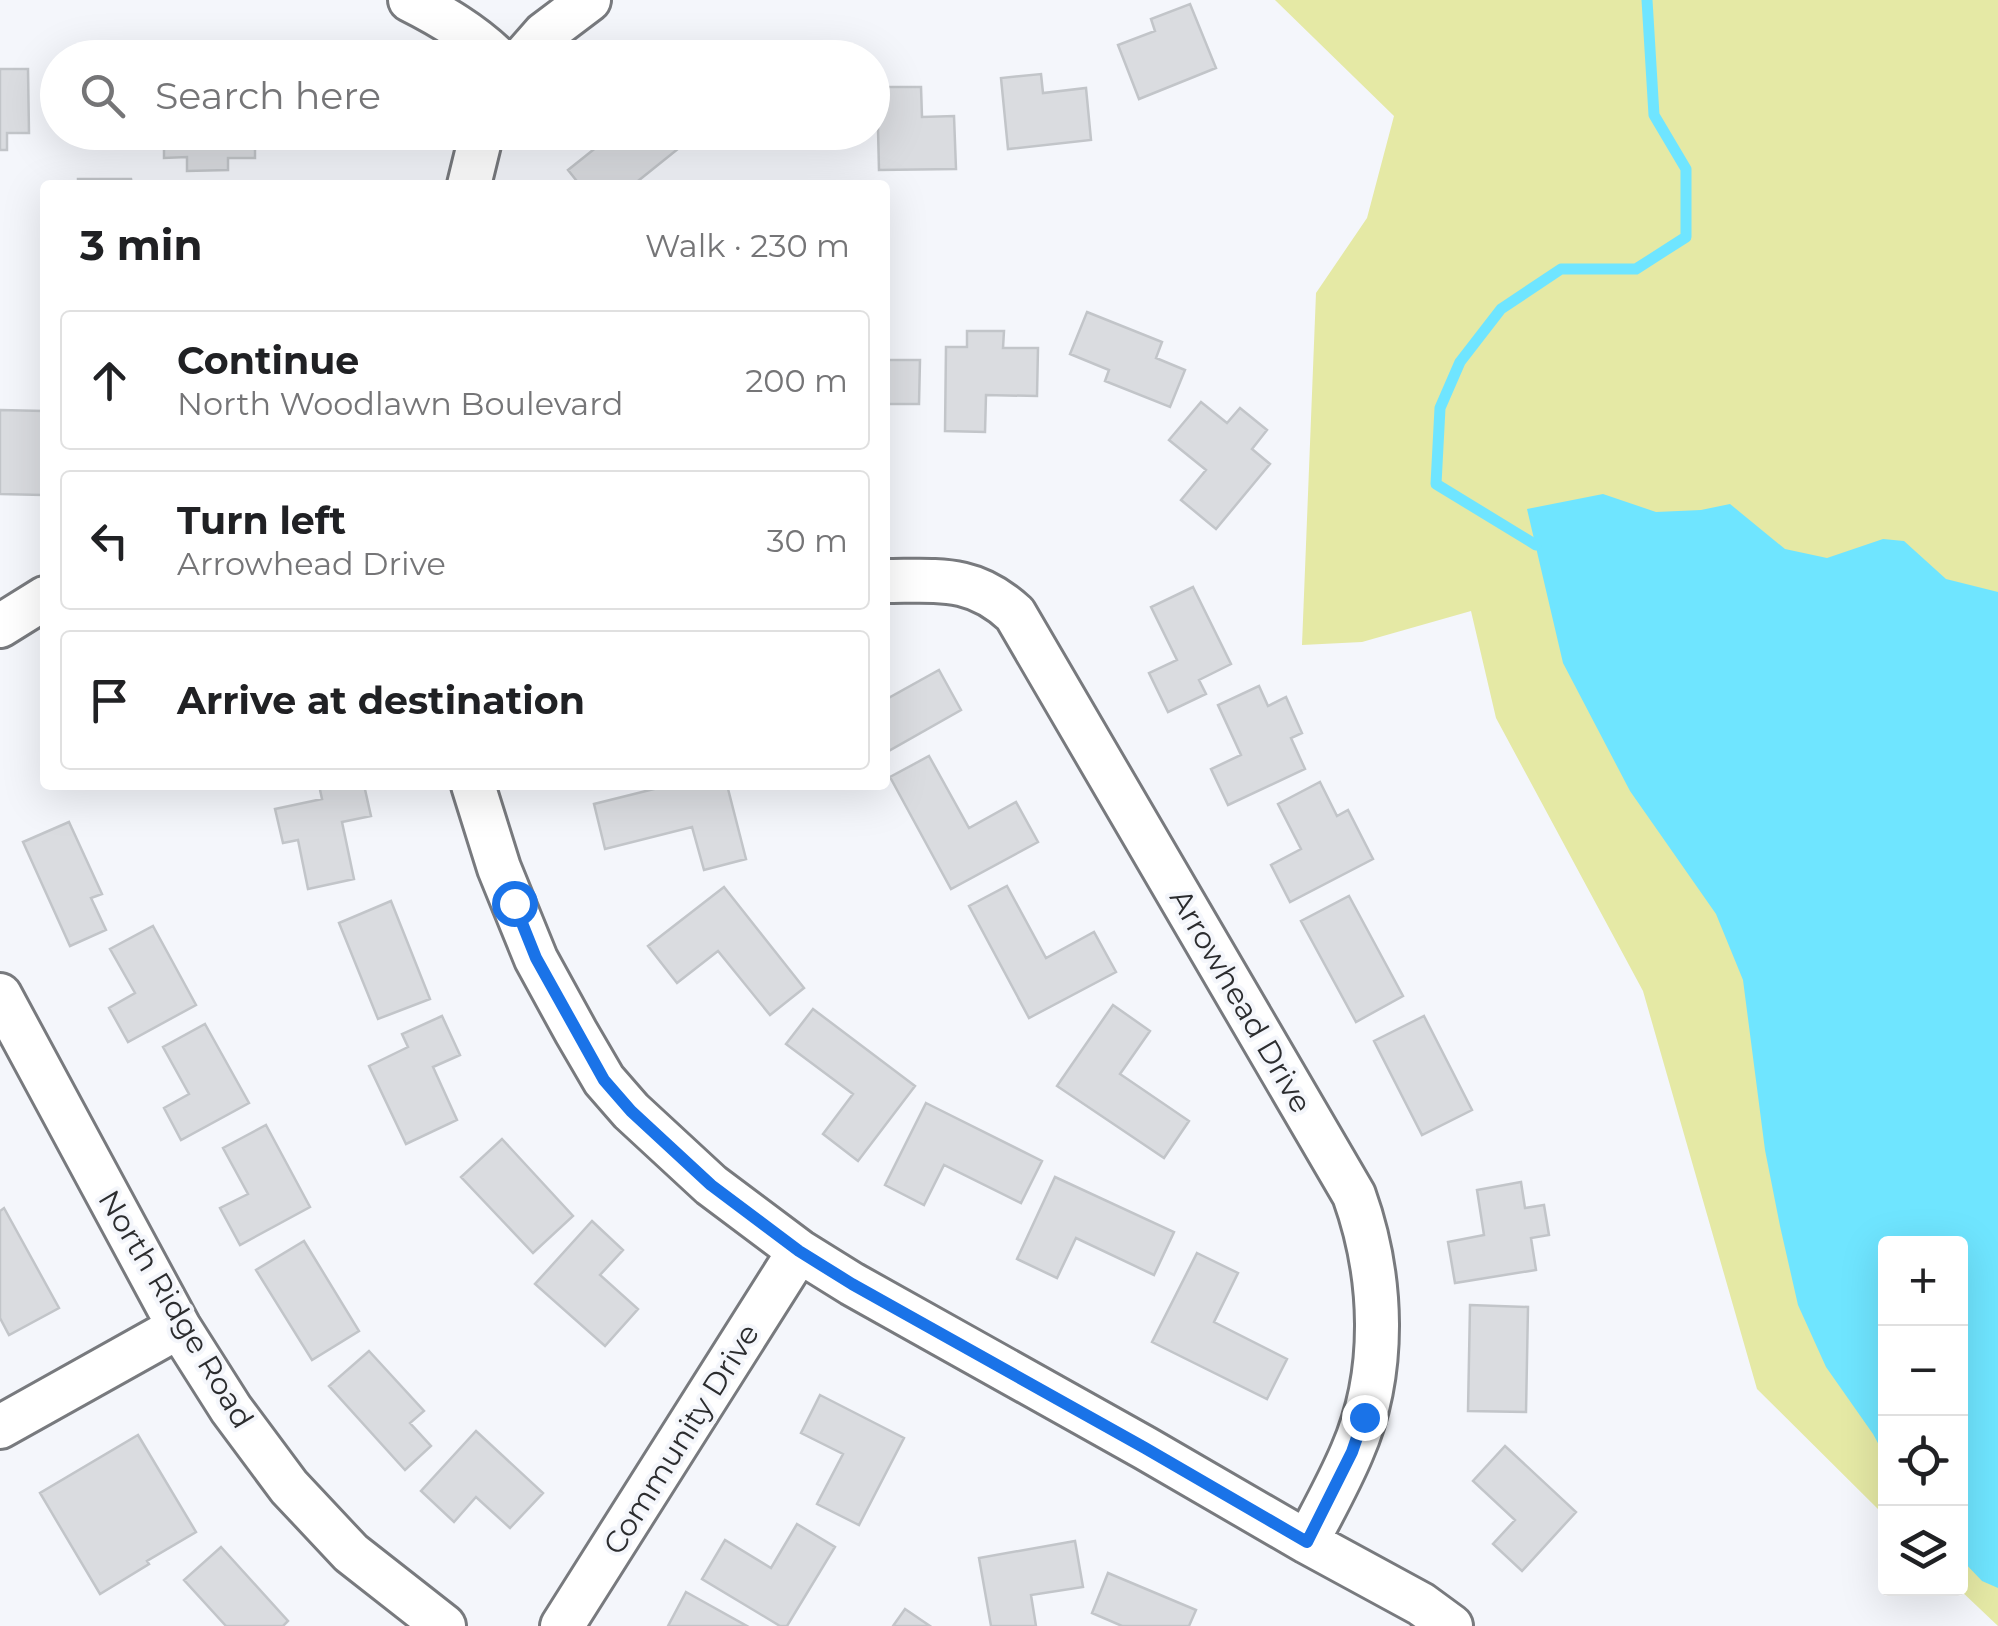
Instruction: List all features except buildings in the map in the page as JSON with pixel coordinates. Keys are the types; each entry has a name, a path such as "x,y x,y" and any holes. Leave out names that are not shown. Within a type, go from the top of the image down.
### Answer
{"street":[{"path":"410,0 477,40"},
{"path":"538,40 589,0"},
{"path":"470,180 478,150"},
{"name":"Arrowhead Drive","path":"890,580 968,584 1001,601 1016,614 1354,1196 1372,1256 1378,1318 1373,1380 1352,1452 1307,1542"},
{"path":"0,626 40,601"},
{"path":"474,790 536,958 604,1080 631,1111 711,1185 799,1251 852,1284 1421,1604 1451,1626"},
{"name":"North Ridge Road","path":"0,995 180,1326 231,1409 290,1487 350,1554 444,1626"},
{"name":"Community Drive","path":"562,1626 799,1251"},
{"path":"0,1427 180,1326"}],"green space":[{"path":"1275,0 1998,0 1998,1626 1966,1596 1968,1236 1878,1236 1878,1509 1757,1389 1643,991 1496,718 1471,611 1362,642 1302,645 1316,293 1367,218 1394,116"}],"water":[{"path":"1603,494 1656,512 1730,504 1785,549 1827,558 1883,539 1904,541 1946,579 1998,592 1998,1588 1982,1581 1968,1566 1968,1236 1878,1236 1878,1443 1826,1367 1798,1305 1765,1150 1743,980 1716,914 1630,791 1563,663 1527,509"}],"waterway":[{"path":"1536,545 1436,484 1440,408 1460,362 1501,309 1561,269 1636,269 1686,237 1686,169 1654,115 1647,0"}],"route":[{"path":"514,903 536,958 576,1032 604,1080 631,1111 722,1194 799,1251 852,1284 1307,1542 1352,1452 1364,1417"}]}
